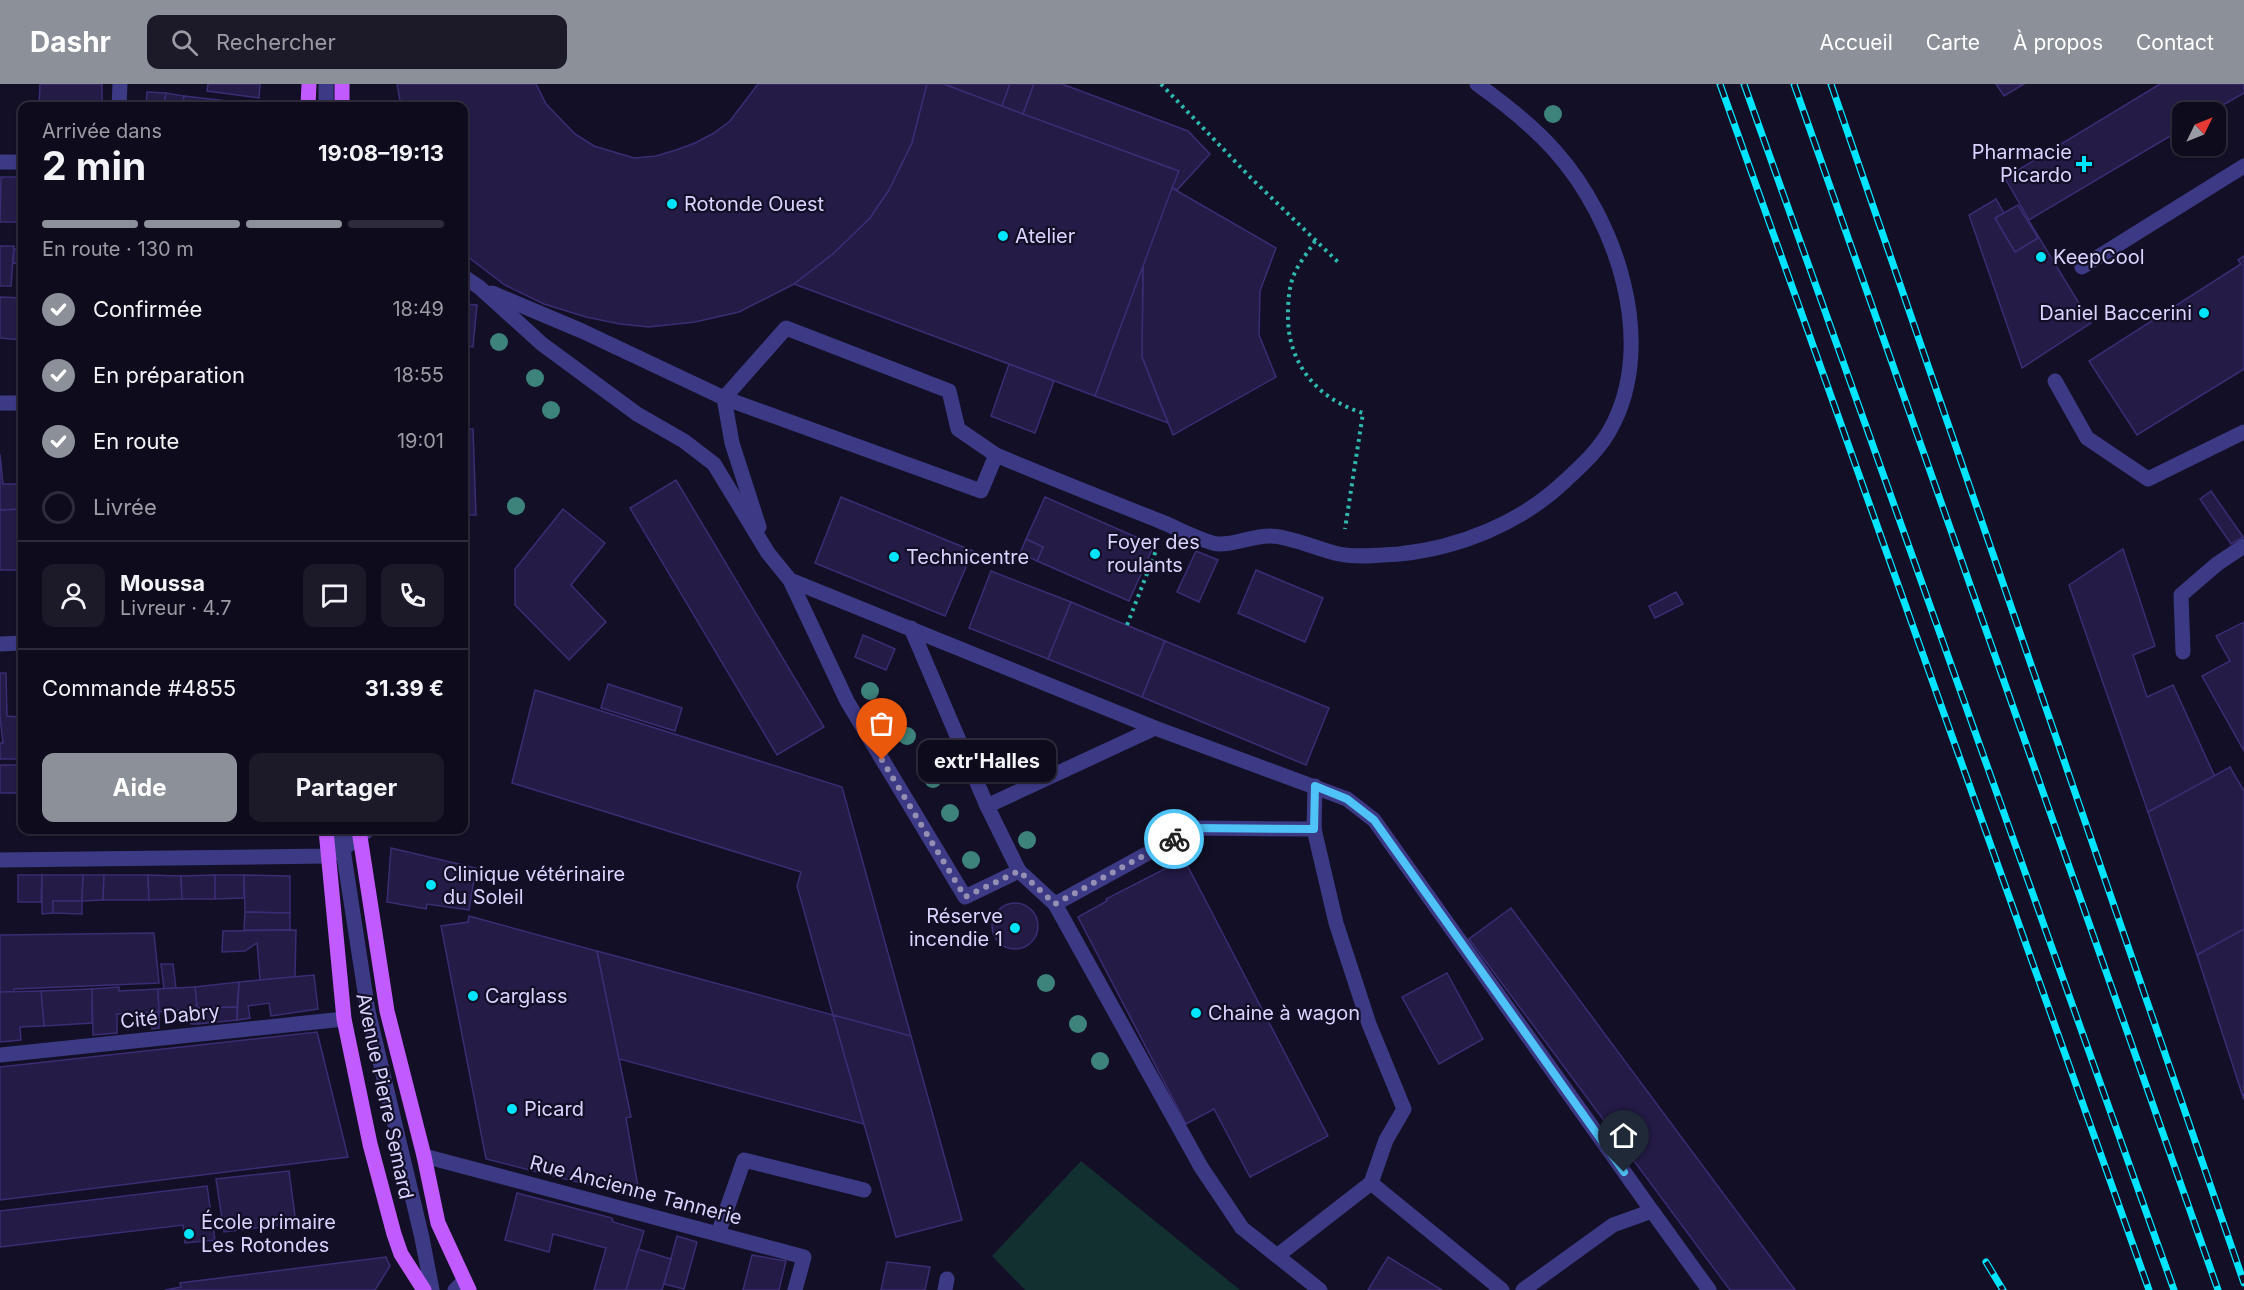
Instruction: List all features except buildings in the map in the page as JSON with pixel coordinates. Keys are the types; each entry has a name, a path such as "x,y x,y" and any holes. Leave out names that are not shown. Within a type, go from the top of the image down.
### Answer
{"main road":[{"path":"308,102 309,84"},
{"path":"342,84 342,102"},
{"name":"Avenue Pierre Semard","path":"328,834 336,853 344,1019 370,1144 401,1254 424,1290"},
{"name":"Avenue Pierre Semard","path":"362,834 387,1011 424,1156 438,1223 463,1288"}],"street":[{"path":"119,102 120,84"},
{"path":"326,84 326,102"},
{"path":"724,398 786,328 949,391 958,429 996,455 1216,544 1272,536 1341,555 1360,556 1402,553 1449,544 1485,532 1524,513 1554,492 1598,448 1611,428 1623,400 1629,373 1630,321 1625,292 1608,235 1579,182 1538,132 1512,109 1477,84"},
{"path":"0,162 18,162"},
{"path":"2082,267 2244,166"},
{"path":"468,279 542,344 637,414 684,441 714,464 768,553 790,580 847,701 965,897 1019,871"},
{"path":"479,287 582,331 724,398 981,491 996,455"},
{"path":"2055,381 2087,438 2148,479 2244,432"},
{"path":"724,398 732,443 768,553"},
{"path":"0,403 18,403"},
{"path":"2183,652 2181,595 2217,564 2244,546"},
{"path":"790,580 1155,728 1347,799 1374,820 1709,1290"},
{"path":"910,628 987,806 1019,871 1055,904 1201,1167 1242,1228 1320,1290"},
{"path":"0,644 18,643"},
{"path":"987,806 1155,728"},
{"path":"1277,1257 1371,1183 1386,1140 1404,1109 1369,1024 1344,946 1314,829 1315,786"},
{"path":"1055,904 1109,877 1194,828 1314,829"},
{"name":"Avenue Pierre Semard","path":"339,834 336,853 368,1011 422,1238 432,1290"},
{"path":"0,860 336,853 360,834"},
{"name":"Cité Dabry","path":"0,1055 344,1019"},
{"name":"Rue Ancienne Tannerie","path":"424,1156 804,1257 795,1290"},
{"path":"718,1234 744,1160 864,1190"},
{"path":"1371,1183 1502,1290"},
{"path":"1523,1290 1613,1225 1652,1211"}],"path":[{"path":"1161,84 1340,264"},
{"path":"1315,241 1293,277 1288,302 1287,326 1295,359 1312,382 1328,398 1346,408 1363,413 1341,555"},
{"path":"1127,625 1156,551"}],"green space":[{"path":"1081,1161 1240,1290 1025,1290 992,1256"}],"railway":[{"path":"1720,84 2149,1290"},
{"path":"1744,84 2174,1290"},
{"path":"1794,84 2218,1290"},
{"path":"1831,84 2244,1283"},
{"path":"1986,1262 2003,1290"}],"way so far":[{"path":"882,760 965,897 1019,871 1055,904 1109,877 1174,839"}],"place":[{"name":"Pharmacie Picardo","path":"2084,164"},
{"name":"Rotonde Ouest","path":"672,204"},
{"name":"Atelier","path":"1003,236"},
{"name":"KeepCool","path":"2041,257"},
{"name":"Daniel Baccerini","path":"2204,313"},
{"name":"Foyer des roulants","path":"1095,554"},
{"name":"Technicentre","path":"894,557"},
{"name":"extr'Halles","path":"882,760"},
{"name":"Clinique vétérinaire du Soleil","path":"431,885"},
{"name":"Réserve incendie 1","path":"1015,928"},
{"name":"Carglass","path":"473,996"},
{"name":"Chaine à wagon","path":"1196,1013"},
{"name":"Picard","path":"512,1109"},
{"name":"École primaire Les Rotondes","path":"189,1234"}],"route":[{"path":"1174,839 1194,828 1314,829 1315,786 1347,799 1374,820 1624,1172"}]}
